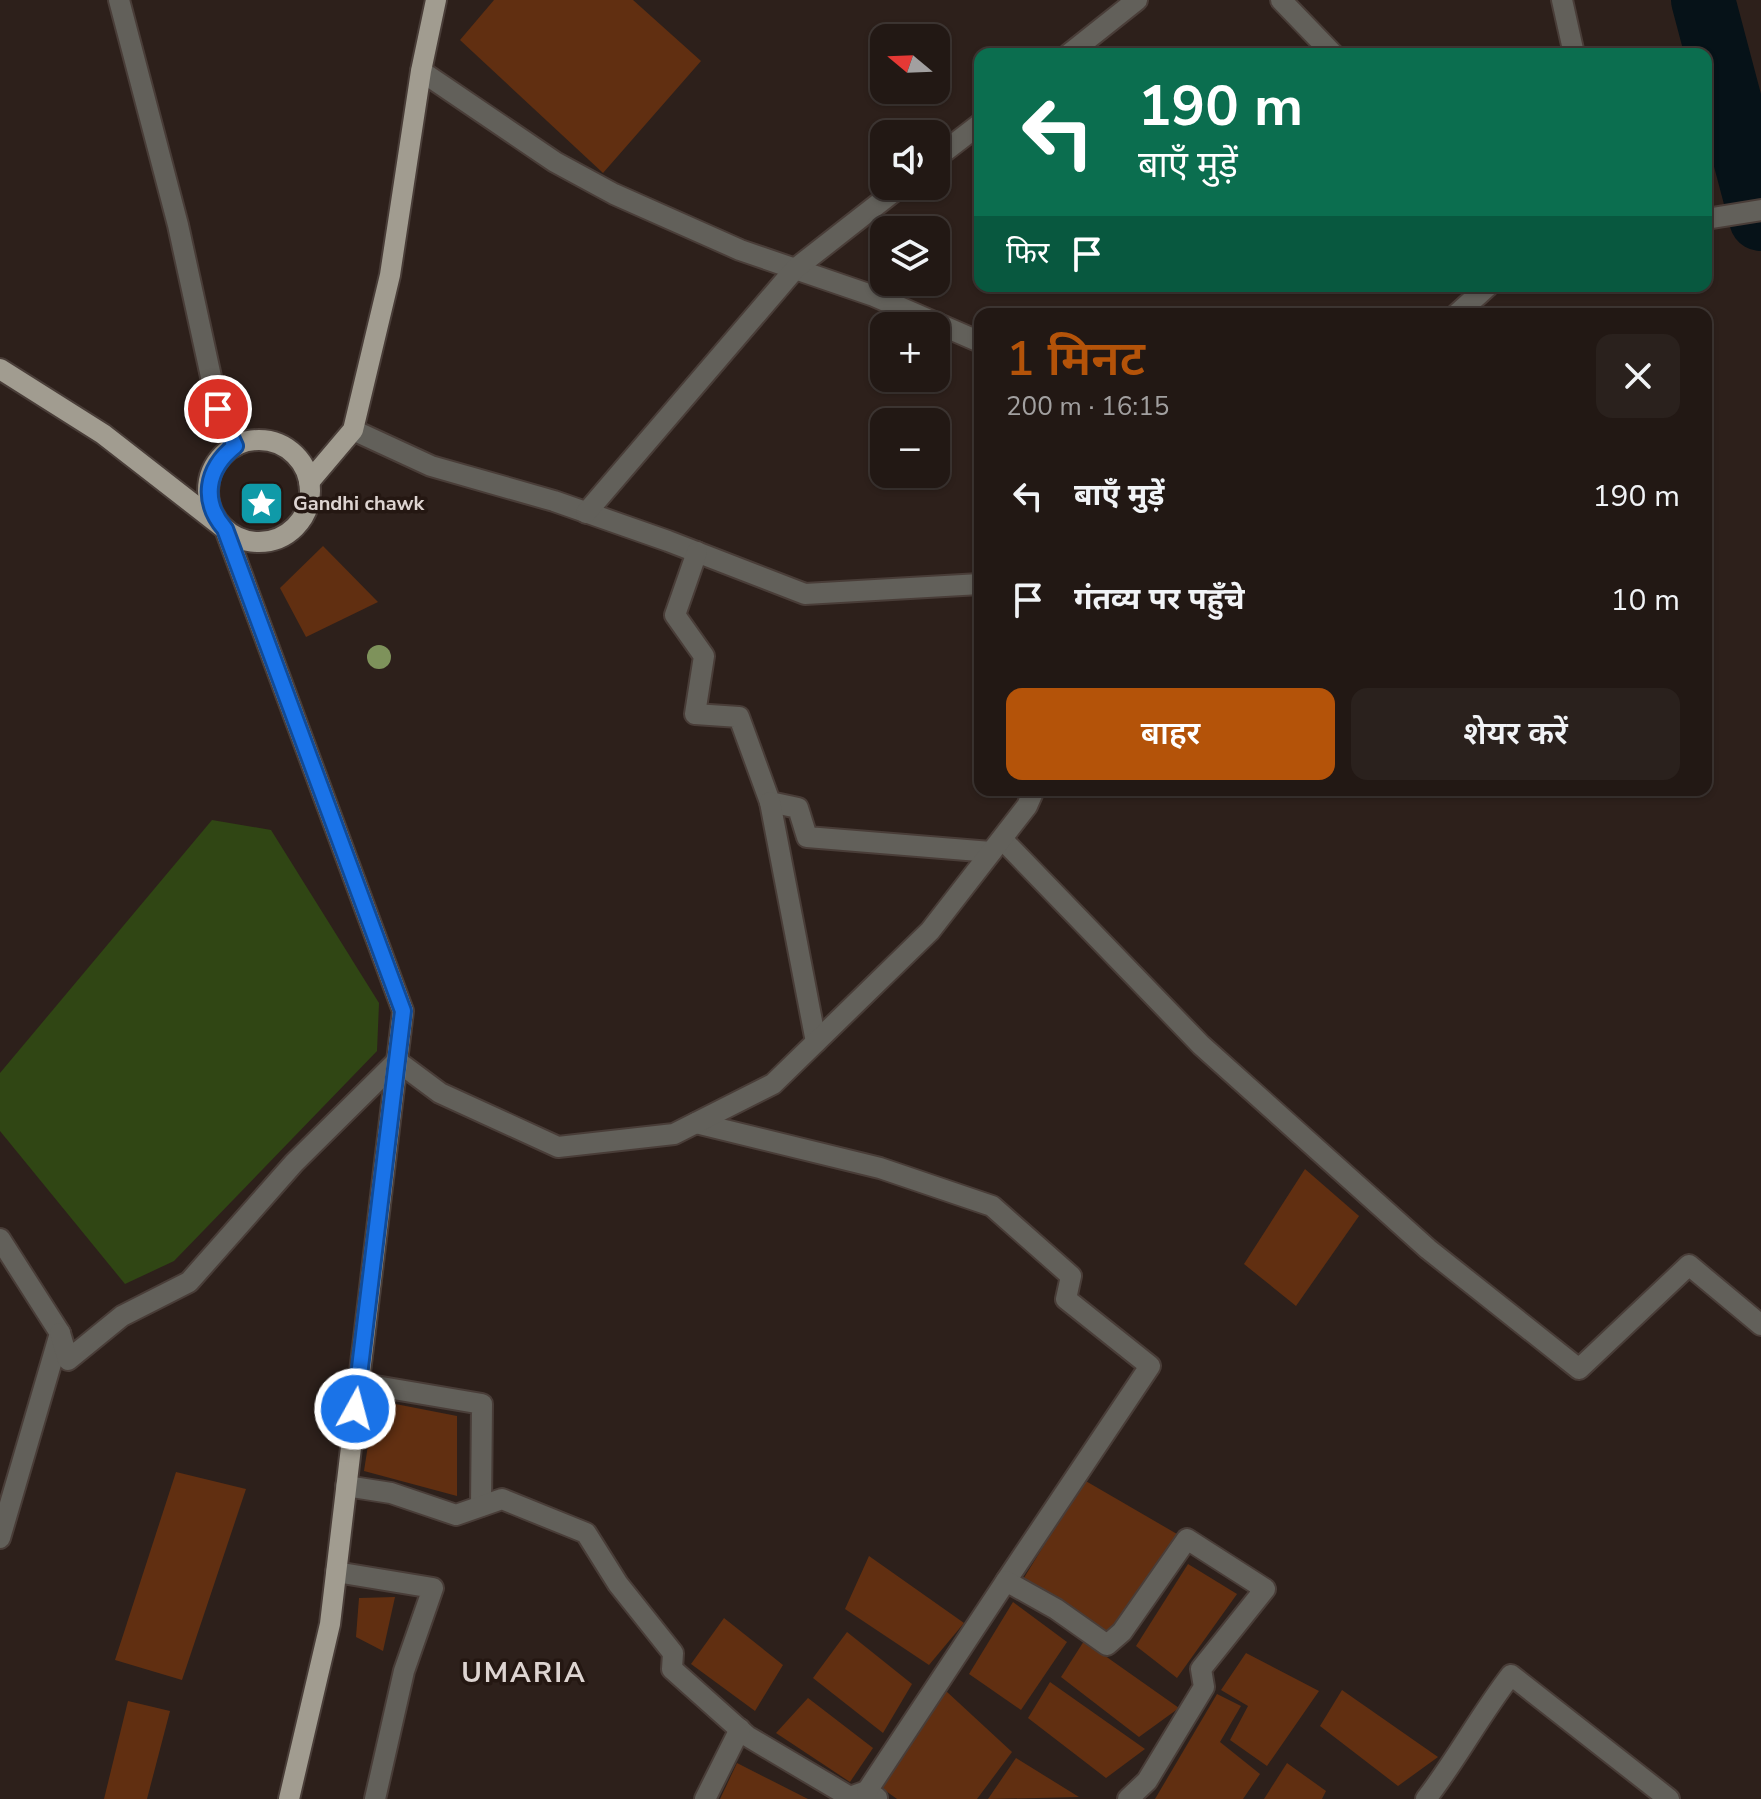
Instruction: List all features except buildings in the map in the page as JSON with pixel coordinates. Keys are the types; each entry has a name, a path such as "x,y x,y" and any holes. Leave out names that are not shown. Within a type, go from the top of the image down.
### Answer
{"main road":[{"path":"309,482 353,430 390,275 421,71 436,0"},
{"path":"0,369 103,434 225,529 240,539 258,542 275,540 291,531 303,517 309,500 309,482 304,467 281,445 250,441 235,446 215,465 208,492 216,519 225,529 403,1011 330,1624 289,1799"}],"street":[{"path":"119,0 178,225 218,409 235,446"},
{"path":"1077,48 1137,0"},
{"path":"1281,0 1327,48"},
{"path":"1562,0 1573,48"},
{"path":"421,71 555,162 614,194 740,250 874,296 974,339"},
{"path":"950,147 974,129"},
{"path":"586,513 795,269 883,200"},
{"path":"1712,218 1761,210"},
{"path":"1464,308 1481,292"},
{"path":"353,430 431,466 586,513 805,594 974,584"},
{"path":"697,552 675,615 704,656 695,714 739,717 770,802 816,1042"},
{"path":"0,1239 60,1333 68,1360 122,1316 189,1282 294,1163 397,1061 440,1093 558,1147 674,1134 773,1084 930,931 1027,806 1031,796"},
{"path":"770,802 798,808 807,837 996,846 1201,1045 1428,1249 1579,1369 1689,1265 1761,1325"},
{"path":"346,1486 391,1493 456,1515 502,1499 586,1533 618,1584 673,1653 672,1669 740,1729 850,1797 873,1795 1006,1581 1150,1366 1066,1299 1071,1276 992,1206 880,1168 696,1123"},
{"path":"0,1538 60,1333"},
{"path":"358,1383 482,1404 481,1506"},
{"path":"1006,1581 1056,1609 1107,1645 1122,1632 1187,1539 1265,1589 1201,1669 1204,1687 1147,1781 1128,1799"},
{"path":"336,1572 433,1588 404,1671 375,1799"},
{"path":"1426,1799 1452,1765 1484,1710 1511,1675 1669,1799"},
{"path":"705,1799 740,1729"}],"green space":[{"path":"212,820 271,830 379,1003 377,1051 174,1261 125,1284 0,1131 0,1073"}],"waterway":[{"path":"1703,0 1761,219"}],"place":[{"name":"Gandhi chawk","path":"262,503"}],"district":[{"name":"UMARIA","path":"524,1673"}],"route":[{"path":"218,409 235,446 215,465 208,492 211,506 216,519 225,529 403,1011 355,1409"}]}
